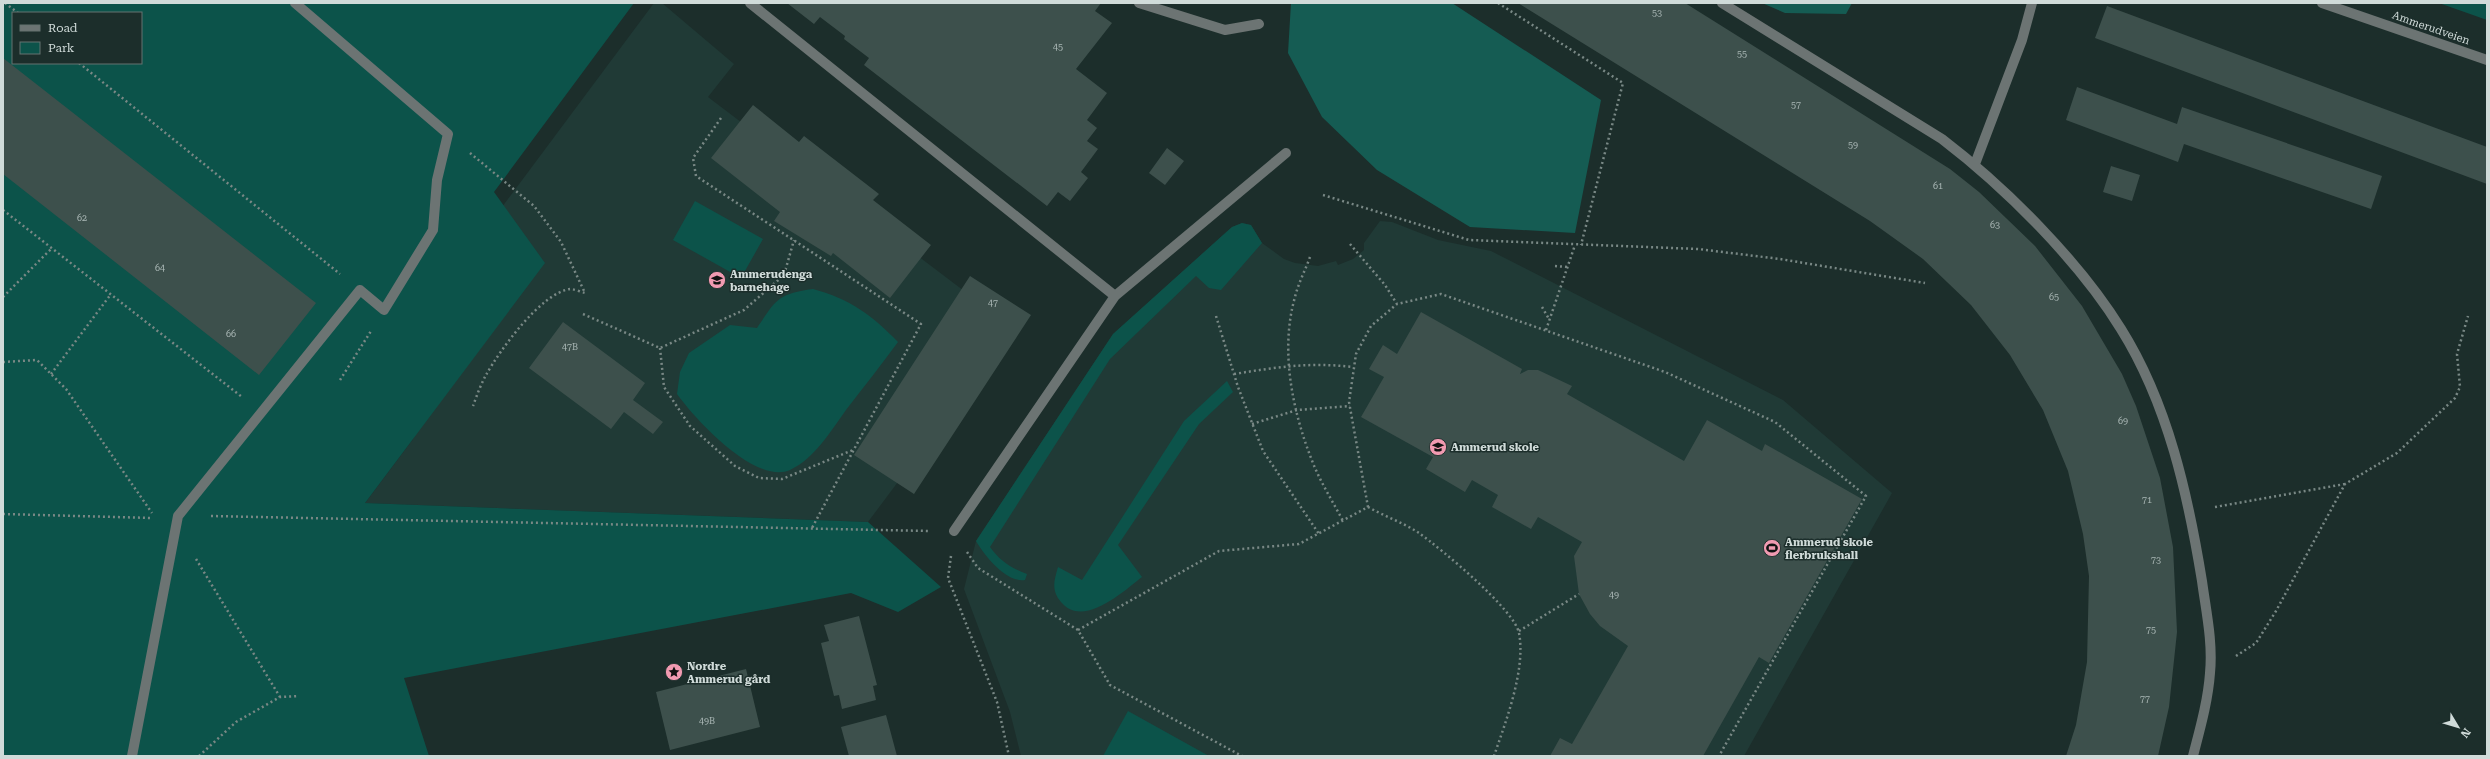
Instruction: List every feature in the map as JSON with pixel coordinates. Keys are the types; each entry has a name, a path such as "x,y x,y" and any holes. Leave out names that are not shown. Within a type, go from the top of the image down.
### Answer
{"street":[{"path":"132,756 177,521 261,412 360,290 384,310 433,230 437,180 448,134 295,3"},
{"path":"750,3 1115,296"},
{"path":"1139,3 1225,30 1259,24"},
{"path":"1722,3 1930,130 1975,164 2008,195 2072,264 2121,329 2156,395 2191,512 2210,635 2210,672 2203,717 2193,756"},
{"path":"1975,164 2022,40 2032,3"},
{"name":"Ammerudveien","path":"2322,3 2487,60"},
{"path":"954,532 1115,296 1286,153"}],"path":[{"path":"5,3 17,12"},
{"path":"1498,3 1623,83 1581,245"},
{"path":"80,64 360,290"},
{"path":"721,118 693,158 696,176 920,324 812,528"},
{"path":"448,134 534,206 561,242 585,293 571,289 555,295 532,314 512,338 486,375 473,406"},
{"path":"1323,195 1469,240 1698,249 1780,259 1925,283"},
{"path":"3,210 261,412"},
{"path":"583,314 660,348 744,310 784,275 794,240"},
{"path":"1350,244 1385,285 1397,304"},
{"path":"1546,330 1575,245"},
{"path":"3,297 52,248"},
{"path":"1310,258 1294,298 1289,329 1288,366 1297,410 1311,459 1343,520"},
{"path":"1556,266 1567,267"},
{"path":"51,374 111,294"},
{"path":"1368,507 1350,406 1356,354 1371,326 1397,304 1441,294 1665,372 1775,422 1866,496 1719,756"},
{"path":"1542,307 1550,319"},
{"path":"340,380 384,310"},
{"path":"1216,316 1234,374 1263,451 1319,534"},
{"path":"2191,512 2345,484 2397,453 2455,398 2460,387 2457,354 2468,316"},
{"path":"660,348 664,388 690,426 735,466 759,478 782,479 853,450"},
{"path":"3,362 37,360 66,389 156,518 3,514"},
{"path":"1234,374 1321,363 1354,367"},
{"path":"1252,424 1297,410 1350,406"},
{"path":"2210,672 2256,643 2276,611 2345,484"},
{"path":"1078,630 1219,551 1299,544 1368,507"},
{"path":"1368,507 1418,533 1506,610 1519,631 1521,655 1507,718 1494,756"},
{"path":"177,521 812,528 954,532"},
{"path":"177,521 280,697"},
{"path":"954,532 978,568 1078,630 1110,685 1242,756"},
{"path":"954,532 948,578 997,702 1009,756"},
{"path":"1519,631 1579,594"},
{"path":"199,756 236,722 280,697 299,696"}],"shaded area":[{"name":"Ammerudenga barnehage","path":"654,3 662,3 734,64 708,97 1013,328 868,522 365,503 413,439 461,262"},
{"name":"Ammerud skole","path":"1380,221 1392,222 1438,240 1491,251 1783,400 1892,493 1744,756 1021,756 1010,712 964,589 976,541 1113,334 1232,227 1242,223 1251,225 1262,243 1284,259 1295,263 1318,266 1336,261 1338,265 1353,259 1364,250 1364,243"}],"green space":[{"path":"3,3 634,3 494,192 545,263 365,503 868,522 941,587 898,612 851,593 404,678 429,756 3,756"},
{"path":"1291,3 1452,3 1601,100 1575,233 1470,227 1377,170 1322,117 1288,53"},
{"path":"1762,3 1852,3 1846,14 1785,13"},
{"path":"2439,3 2487,3 2487,20"},
{"path":"695,201 763,239 741,278 673,240"},
{"path":"1242,223 1251,225 1262,243 1221,290 1209,288 1196,276 1110,359 990,547 1006,564 1027,574 1025,580 1018,580 1003,573 984,553 976,541 1113,334 1232,227"},
{"path":"813,289 838,298 860,309 898,342 814,452 799,465 790,470 776,472 760,468 744,459 727,447 697,419 677,394 680,372 689,353 730,325 757,328 774,305 784,296"},
{"path":"1227,381 1233,392 1199,424 1118,545 1142,577 1125,591 1092,610 1080,611 1070,609 1061,602 1056,593 1054,585 1058,567 1082,580 1184,421"},
{"path":"1128,711 1209,756 1103,756"}],"building":[{"path":"787,3 1101,3 1095,11 1112,23 1076,69 1107,93 1087,120 1097,128 1087,141 1098,149 1081,172 1088,178 1070,201 1058,192 1047,206 864,65 869,58 844,39 845,36 820,17 814,24"},
{"path":"1518,3 1685,3 1950,169 1979,192 2035,246 2082,306 2122,374 2136,406 2160,478 2173,547 2177,632 2169,707 2158,756 2066,756 2076,725 2087,662 2089,576 2083,534 2068,471 2043,410 2010,355 1971,305 1923,259 1870,221"},
{"path":"2107,6 2487,147 2487,184 2095,38"},
{"path":"3,58 316,303 259,375 3,174"},
{"path":"2077,87 2177,124 2182,107 2382,176 2371,209 2184,144 2178,162 2066,120"},
{"path":"753,105 799,142 804,136 879,194 873,200 931,245 890,298 833,253 831,256 774,221 780,212 711,158"},
{"path":"1167,148 1184,161 1165,185 1149,173"},
{"path":"2111,166 2140,175 2132,201 2103,192"},
{"path":"970,276 1031,315 914,494 854,455"},
{"path":"1421,312 1522,369 1520,374 1528,370 1538,370 1572,386 1567,394 1684,461 1707,420 1762,451 1765,444 1862,499 1769,663 1759,657 1703,756 1550,756 1560,738 1572,744 1628,646 1600,626 1590,614 1579,594 1574,556 1582,542 1538,517 1531,529 1492,507 1498,495 1472,480 1465,492 1426,469 1433,457 1361,417 1384,377 1369,369 1383,345 1397,354"},
{"path":"563,322 645,383 633,400 663,422 653,434 624,412 611,429 529,368"},
{"path":"859,616 877,685 873,686 876,700 842,709 839,695 834,696 821,643 829,641 824,625"},
{"path":"746,669 760,727 670,750 656,692"},
{"path":"886,715 897,756 849,756 841,727"}],"place":[{"name":"Ammerudenga barnehage","path":"717,280"},
{"name":"Ammerud skole","path":"1438,447"},
{"name":"Ammerud skole flerbrukshall","path":"1772,548"},
{"name":"Nordre Ammerud gård","path":"674,672"}]}
